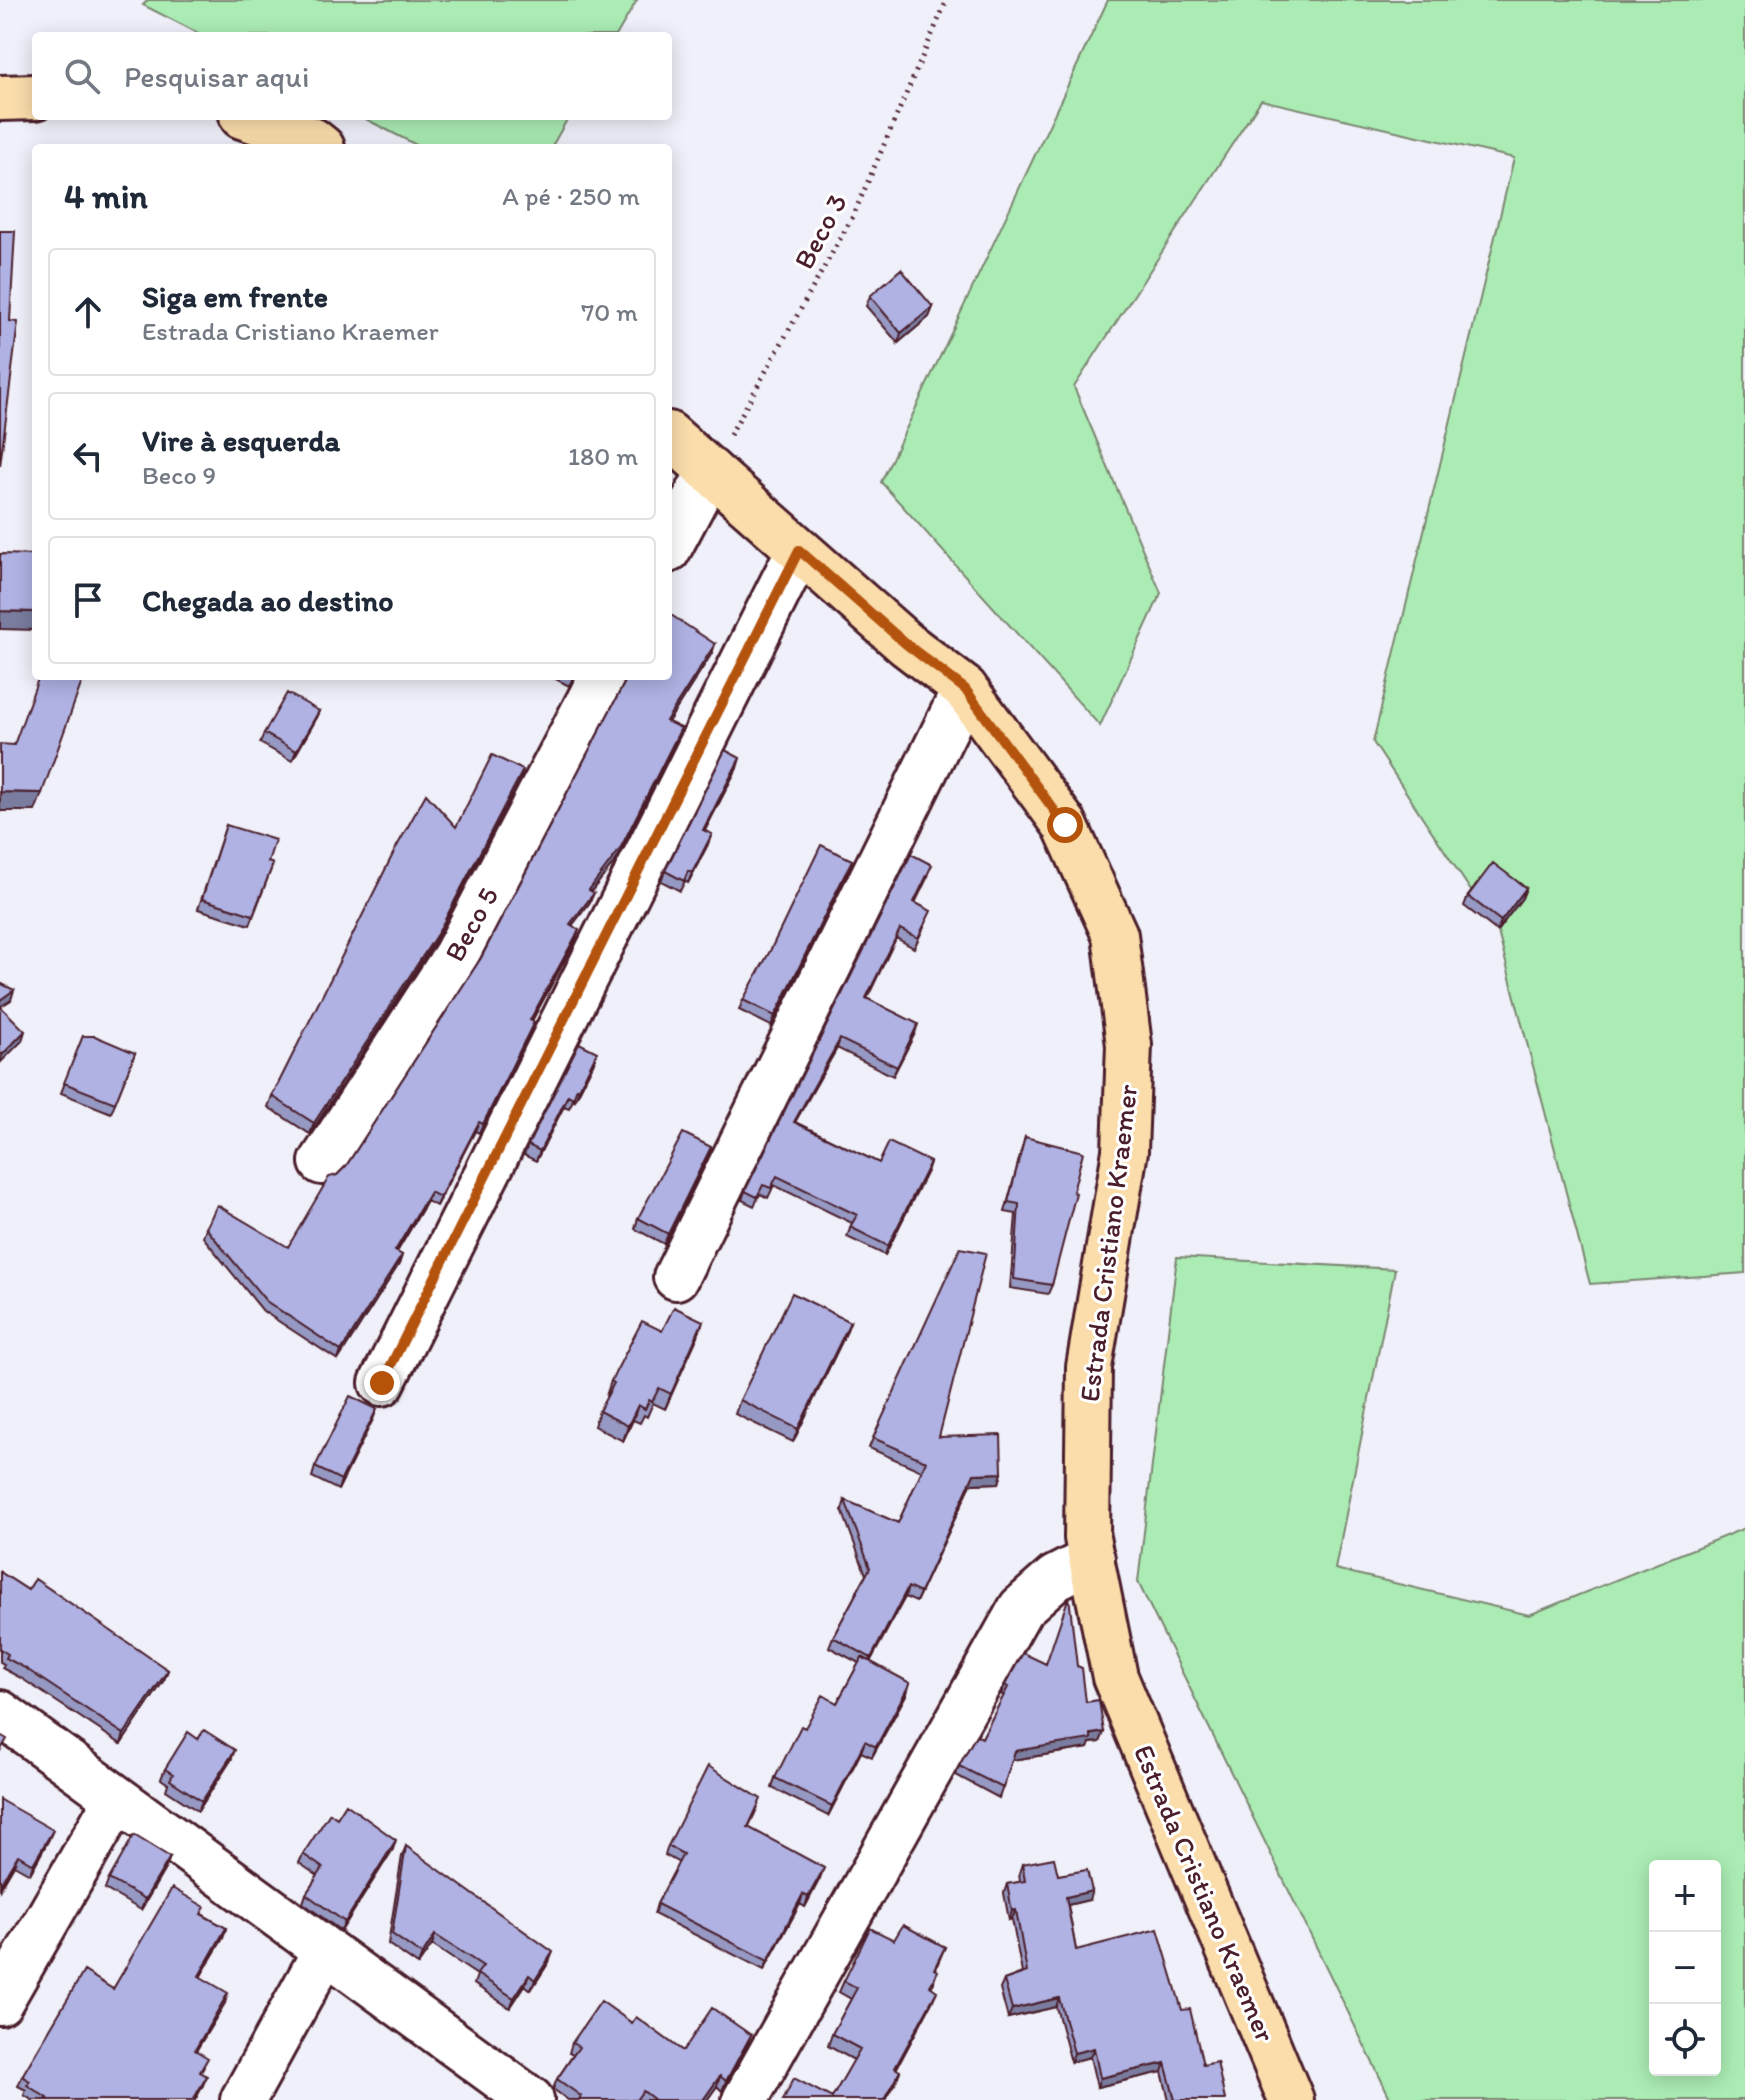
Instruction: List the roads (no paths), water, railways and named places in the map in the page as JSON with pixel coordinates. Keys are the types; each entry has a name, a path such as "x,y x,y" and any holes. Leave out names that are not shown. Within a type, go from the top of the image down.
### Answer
{"main road":[{"path":"0,98 32,97"},
{"path":"254,120 317,144"},
{"name":"Estrada Cristiano Kraemer","path":"672,438 906,644 965,689 1065,825 1115,935 1129,1045 1125,1151 1089,1367 1087,1538 1115,1677 1291,2100"}],"street":[{"path":"672,542 710,471"},
{"path":"382,1383 799,550"},
{"name":"Beco 5","path":"322,1162 456,955 600,680"},
{"path":"676,1277 965,689"},
{"path":"745,2100 1021,1608 1055,1578 1092,1559"},
{"path":"0,1713 531,2100"},
{"path":"0,2002 116,1800"},
{"path":"243,2100 325,1951"}]}
